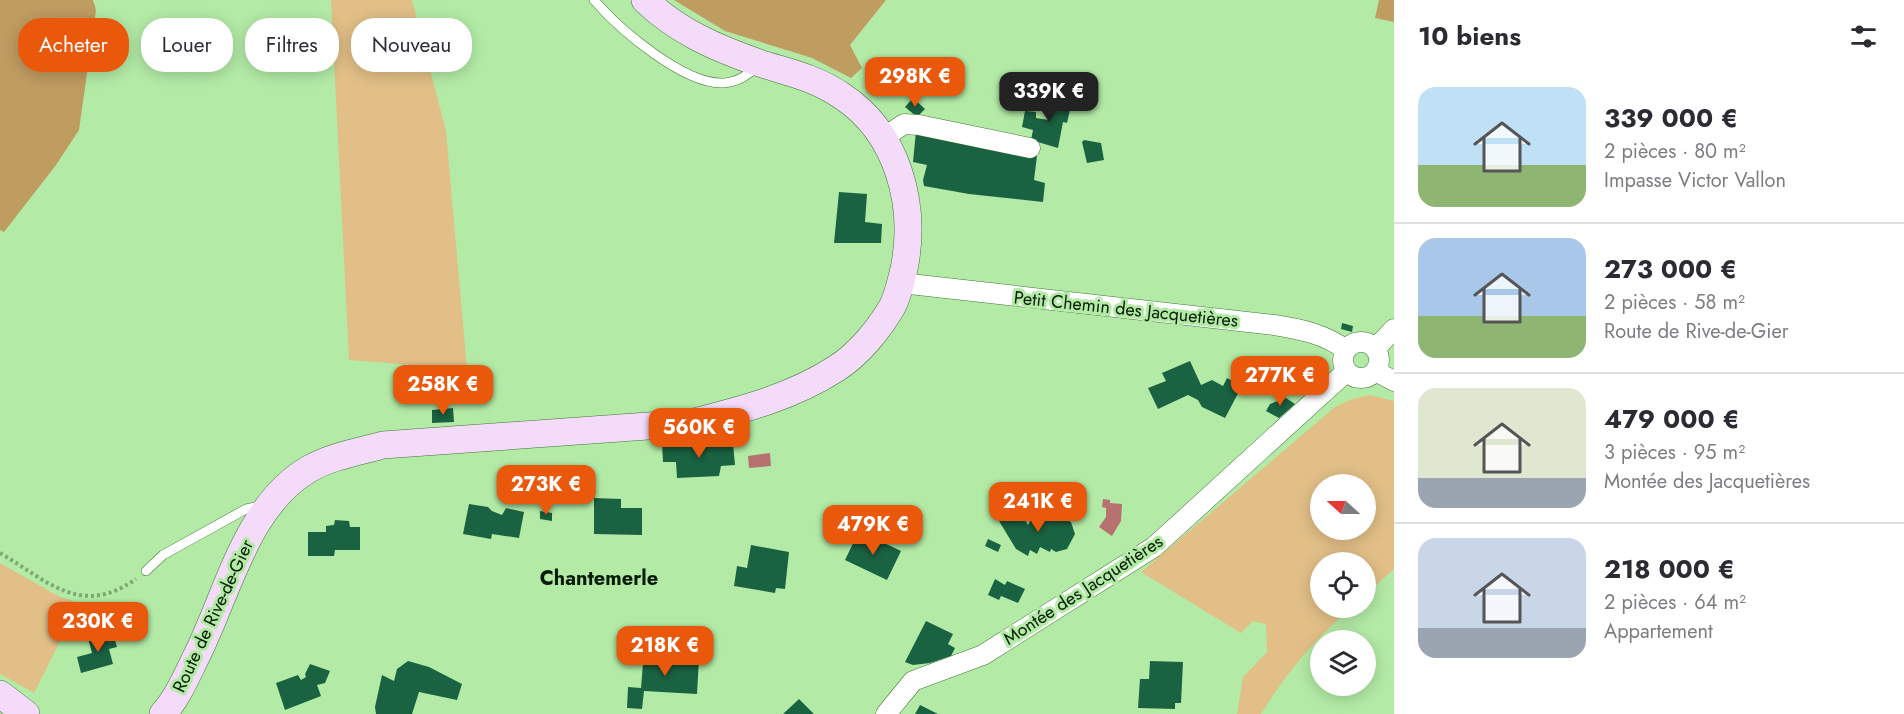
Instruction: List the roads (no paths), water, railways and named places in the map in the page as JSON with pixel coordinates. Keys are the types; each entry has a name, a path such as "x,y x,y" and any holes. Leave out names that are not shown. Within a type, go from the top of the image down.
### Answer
{"main road":[{"name":"Route de Rive-de-Gier","path":"163,714 173,702 201,646 244,544 286,487 309,470 338,456 383,446 690,423 737,411 791,393 838,367 865,343 892,306 901,283 907,253 908,214 901,172 883,138 865,114 843,96 810,77 726,51 690,34 661,16 645,0"},
{"path":"0,694 26,714"}],"street":[{"path":"883,138 904,124 912,124 1030,148"},
{"name":"Petit Chemin des Jacquetières","path":"901,283 1274,325 1314,333 1332,340 1346,350"},
{"path":"1375,349 1394,329"},
{"path":"1360,342 1375,349 1379,360 1375,371 1370,375 1358,377 1347,371 1344,357 1346,350 1353,344 1360,342"},
{"name":"Montée des Jacquetières","path":"886,714 913,681 983,655 1154,547 1347,371"},
{"path":"1375,371 1394,381"}],"lane":[{"path":"594,0 635,42 702,80 724,83 742,78 761,63"},
{"path":"146,571 163,555 246,508 272,504"}],"district":[{"name":"Chantemerle","path":"599,578"}]}
